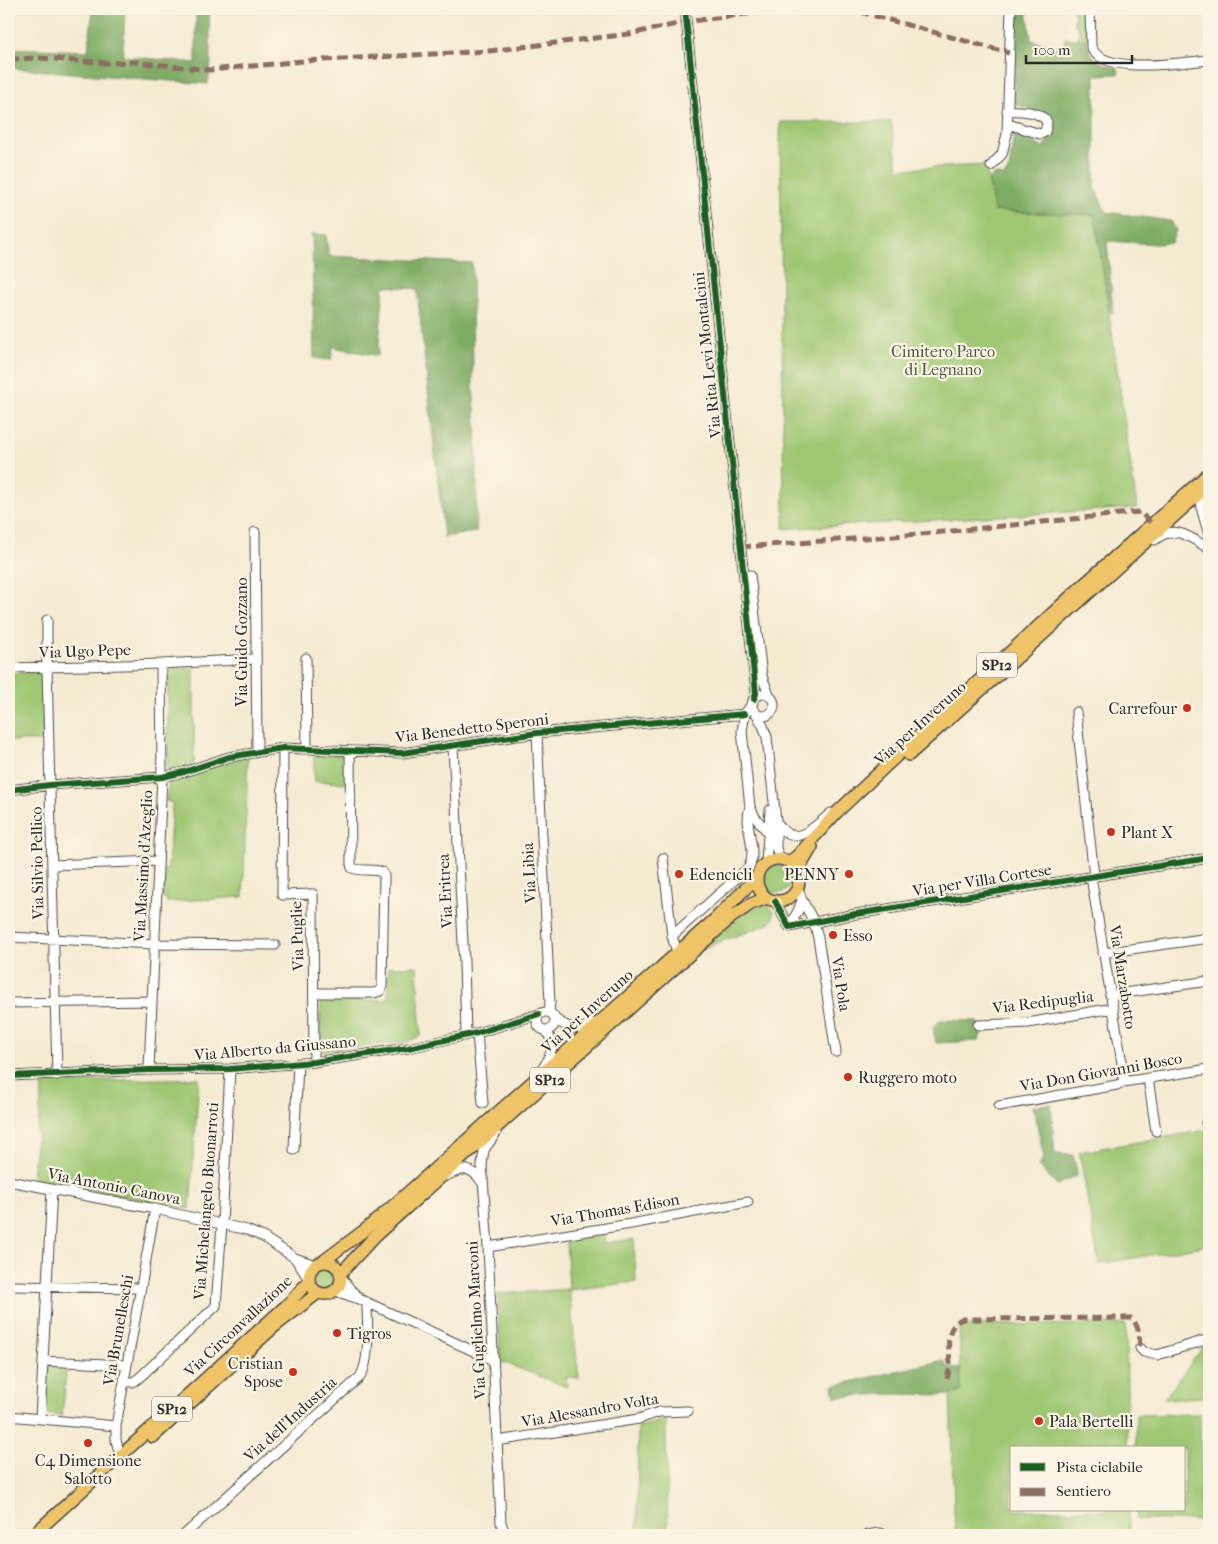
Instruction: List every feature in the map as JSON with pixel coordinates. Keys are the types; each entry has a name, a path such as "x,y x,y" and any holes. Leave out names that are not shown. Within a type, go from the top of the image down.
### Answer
{"main road":[{"name":"Via per Inveruno","path":"784,860 797,856 852,798 1082,586 1209,473"},
{"name":"Via per Inveruno","path":"799,874 809,850 836,822 1205,489"},
{"path":"784,860 793,865 799,874 798,888 788,899 771,900 758,889 758,871 766,862 784,860"},
{"name":"Via per Inveruno","path":"318,1264 380,1217 715,919 757,877"},
{"name":"Via per Inveruno","path":"341,1275 370,1241 732,917 751,904 771,900"},
{"path":"331,1263 335,1265 341,1275 339,1287 336,1291 327,1295 318,1293 310,1286 311,1269 318,1264 331,1263"},
{"name":"Via Circonvallazione","path":"33,1535 288,1303 309,1280"},
{"name":"Via Circonvallazione","path":"44,1535 274,1327 318,1293"}],"street":[{"name":"Via Rita Levi Montalcini","path":"685,9 756,694 754,704 767,737 776,821 776,848 784,860"},
{"name":"Via Rita Levi Montalcini","path":"690,9 746,546 762,676 769,695"},
{"path":"991,166 1002,154 1006,143 1011,9"},
{"path":"1090,9 1089,39 1091,47 1093,53 1106,62 1119,65 1145,65 1209,60"},
{"path":"1007,111 1022,110 1042,116 1048,122 1045,132 1040,134 1008,124"},
{"path":"1205,489 1209,535"},
{"name":"Via Guido Gozzano","path":"255,532 257,751"},
{"path":"1059,620 1072,612 1159,536 1168,532 1177,533 1192,538 1209,549"},
{"name":"Via Silvio Pellico","path":"47,620 58,1075"},
{"path":"306,658 308,749"},
{"name":"Via Ugo Pepe","path":"9,668 161,664 256,659"},
{"name":"Via Massimo d'Azeglio","path":"148,1070 162,777 161,664"},
{"path":"672,936 749,867 752,860 748,821 750,807 742,732 745,714 754,704 759,694 769,695 774,704 773,710 764,715 754,704"},
{"name":"Via Rita Levi Montalcini","path":"767,737 773,710"},
{"name":"Via Marzabotto","path":"1076,712 1092,877 1124,1075 1123,1082"},
{"name":"Via Benedetto Speroni","path":"9,790 162,777 184,772 229,757 283,748 402,753 537,733 745,714"},
{"name":"Via Libia","path":"537,733 552,1015"},
{"name":"Via Eritrea","path":"453,746 466,1035"},
{"name":"Via Puglie","path":"283,748 282,895 313,894 314,1062"},
{"path":"314,993 374,993 380,991 382,986 384,876 382,872 377,870 356,870 352,868 350,751"},
{"name":"Via Rita Levi Montalcini","path":"766,862 766,832 772,787"},
{"name":"Via per Inveruno","path":"776,821 780,828 790,835 804,834 852,798"},
{"path":"750,807 766,832"},
{"path":"750,843 754,831 766,832"},
{"path":"663,858 672,936 677,952"},
{"name":"Via per Villa Cortese","path":"789,927 1209,858"},
{"path":"52,865 158,861"},
{"path":"798,888 814,922"},
{"path":"771,900 789,927 802,900"},
{"name":"Via Pola","path":"814,922 836,1052"},
{"path":"9,937 155,944 275,945"},
{"path":"1104,953 1209,938"},
{"name":"Via Redipuglia","path":"1110,996 1209,981"},
{"path":"9,1003 152,1001"},
{"name":"Via Redipuglia","path":"978,1025 1028,1023 1112,1008"},
{"path":"534,1080 547,1063 552,1051 552,1044 536,1020 539,1014 544,1012 552,1015 566,1027 573,1029 587,1027 603,1018"},
{"name":"Via Alberto da Giussano","path":"9,1076 148,1070 230,1069 314,1062 408,1048 477,1033 539,1014"},
{"path":"542,1028 553,1027 552,1015"},
{"name":"Via Alberto da Giussano","path":"514,1022 542,1028"},
{"path":"477,1033 483,1103"},
{"path":"294,1150 298,1063"},
{"name":"Via Michelangelo Buonarroti","path":"124,1382 134,1382 139,1378 216,1306 230,1069"},
{"name":"Via Don Giovanni Bosco","path":"999,1106 1117,1085 1123,1082 1209,1069"},
{"path":"1148,1078 1156,1132"},
{"name":"Via Guglielmo Marconi","path":"506,1535 501,1523 488,1247 482,1165 484,1150 491,1138 514,1112"},
{"path":"439,1179 466,1168 474,1172 483,1184"},
{"name":"Via Antonio Canova","path":"9,1181 155,1209 247,1230 263,1236 295,1258 318,1264"},
{"path":"40,1419 52,1189"},
{"name":"Via Thomas Edison","path":"488,1247 631,1224 748,1202"},
{"name":"Via Brunelleschi","path":"120,1456 116,1440 116,1426 155,1209"},
{"name":"Via Antonio Canova","path":"295,1258 309,1280"},
{"path":"341,1275 350,1289 365,1301"},
{"path":"9,1286 140,1288"},
{"path":"336,1291 365,1301 493,1360"},
{"name":"Via dell'Industria","path":"184,1535 360,1377 364,1371 366,1361 365,1301"},
{"path":"1140,1348 1149,1354 1161,1354 1209,1339"},
{"path":"43,1361 127,1365"},
{"name":"Via Alessandro Volta","path":"497,1441 639,1419 659,1412 688,1411"},
{"path":"9,1416 116,1426"},
{"path":"868,1535 879,1533 885,1535"}],"green space":[{"path":"93,9 125,9 123,56 196,63 196,9 209,9 211,63 208,84 9,68 9,48 88,51"},
{"path":"1019,9 1027,9 1031,40 1064,49 1065,38 1087,40 1093,57 1118,68 1119,74 1095,75 1095,188 1106,212 1171,221 1176,230 1171,243 1107,241 1113,313 1109,311 1095,215 994,211 989,181 994,174 1004,176 1009,169 1014,134 1045,148 1056,118 1013,103"},
{"path":"1072,9 1088,9 1087,40 1078,39 1079,31 1077,25 1074,25 1075,13"},
{"name":"Cimitero Parco di Legnano","path":"780,122 891,122 898,169 986,165 994,211 1095,215 1137,508 784,529"},
{"path":"312,234 326,235 329,256 472,263 473,386 476,422 477,486 476,532 444,537 417,289 384,286 378,356 333,347 331,360 314,358"},
{"path":"194,668 194,764 167,771 168,669"},
{"path":"39,672 43,676 44,741 9,741 9,673"},
{"path":"314,754 346,755 346,783 314,781"},
{"path":"248,756 243,897 167,902 166,898 162,898 163,870 168,869 172,803 166,801 169,783 173,779"},
{"path":"778,865 788,869 792,879 788,889 778,893 768,889 764,879 768,869"},
{"path":"765,904 774,911 773,918 769,924 717,943 697,953 747,911"},
{"path":"417,966 421,1036 407,1042 322,1051 319,1049 321,1000 388,1000 388,967"},
{"path":"940,1020 977,1021 983,1031 978,1041 936,1043 933,1028"},
{"path":"199,1078 190,1209 32,1178 43,1082"},
{"path":"1051,1104 1055,1154 1073,1155 1078,1175 1057,1185 1038,1167 1044,1158 1033,1106"},
{"path":"1207,1130 1209,1142 1209,1245 1099,1264 1079,1152"},
{"path":"604,1234 605,1243 634,1239 636,1282 569,1290 579,1378 566,1377 567,1387 500,1361 498,1294 569,1289 566,1241"},
{"path":"325,1266 333,1270 337,1278 333,1286 325,1290 317,1286 313,1278 317,1270"},
{"name":"Pala Bertelli","path":"1126,1324 1128,1446 1010,1446 1010,1512 1129,1512 1129,1535 955,1535 950,1395 961,1391 959,1325"},
{"path":"1203,1347 1209,1347 1209,1446 1208,1397 1164,1399"},
{"path":"944,1360 946,1366 960,1369 961,1391 948,1395 884,1394 835,1397 833,1386"},
{"path":"49,1365 67,1366 62,1416 47,1414 44,1411 46,1368"},
{"path":"1200,1414 1201,1520 1137,1520 1137,1512 1186,1512 1186,1446 1136,1446 1136,1415"},
{"path":"666,1420 668,1535 637,1535 638,1427"}],"marked path":[{"path":"9,59 40,58 106,63 135,62 210,70 304,61 489,51 629,34 692,21 786,9 857,11 1009,53"},
{"path":"741,547 934,533 1140,512 1151,523"},
{"path":"947,1379 950,1365 950,1332 952,1327 962,1319 1131,1318 1138,1328 1140,1348"}],"cycle path":[{"path":"685,9 756,694 754,699"},
{"path":"9,790 50,785 162,777 184,772 229,757 283,748 402,753 537,733 745,714"},
{"path":"775,901 789,927 856,914 1209,858"},
{"path":"9,1076 149,1070 230,1069 314,1062 408,1048 477,1033 539,1014"}],"place":[{"name":"Carrefour","path":"1187,708"},
{"name":"Plant X","path":"1111,832"},
{"name":"Edencicli","path":"679,874"},
{"name":"PENNY","path":"849,874"},
{"name":"Esso","path":"833,935"},
{"name":"Ruggero moto","path":"848,1077"},
{"name":"Tigros","path":"337,1333"},
{"name":"Cristian Spose","path":"293,1372"},
{"name":"Pala Bertelli","path":"1039,1421"},
{"name":"C4 Dimensione Salotto","path":"88,1443"}]}
